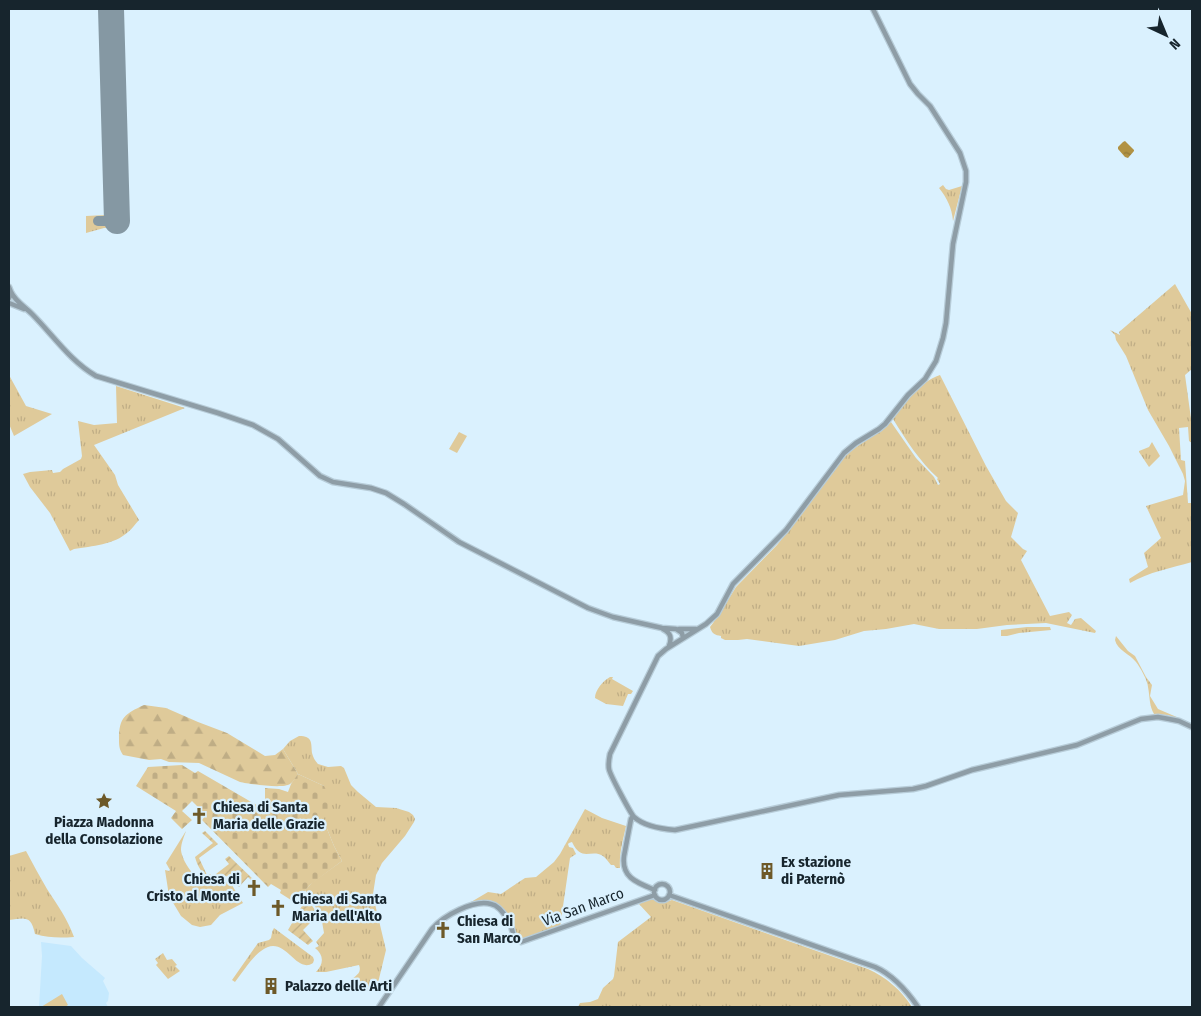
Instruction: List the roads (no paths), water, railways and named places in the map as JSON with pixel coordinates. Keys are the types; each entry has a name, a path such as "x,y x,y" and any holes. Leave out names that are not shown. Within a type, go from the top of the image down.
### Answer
{"street":[{"path":"874,9 910,84 936,114 960,153 966,170 966,182 953,244 946,316 941,345 933,368 925,379 908,395 885,424 844,453 786,530 734,584 720,610 711,620 661,652 654,662 610,754 610,774 633,816 643,822 668,830 839,795 913,789 926,786 972,770 1077,745 1141,719 1158,717 1179,721 1192,727"},
{"path":"10,289 17,300 74,360 96,376 253,425 278,439 315,472 327,479 372,488 386,493 458,542 588,608 613,617 662,628 688,630 700,628"},
{"path":"9,298 10,289"},
{"path":"9,303 28,310"},
{"path":"662,628 682,638"},
{"path":"676,629 682,633 682,638"},
{"path":"668,632 671,636 669,646"},
{"path":"633,816 624,856 624,867 632,879 655,893 656,897 661,900 666,899 670,891 666,886 659,886 655,893"},
{"name":"Via San Marco","path":"381,1007 435,925 468,905 494,904 510,921 514,938 521,942 655,893"},
{"path":"669,895 882,970 898,983 918,1007"}],"water":[{"path":"1125,141 1134,150 1128,158 1118,149"}],"place":[{"name":"Piazza Madonna della Consolazione","path":"104,801"},
{"name":"Chiesa di Santa Maria delle Grazie","path":"199,816"},
{"name":"Ex stazione di Paternò","path":"767,871"},
{"name":"Chiesa di Cristo al Monte","path":"254,888"},
{"name":"Chiesa di Santa Maria dell'Alto","path":"278,908"},
{"name":"Chiesa di San Marco","path":"443,930"},
{"name":"Palazzo delle Arti","path":"271,986"}]}
